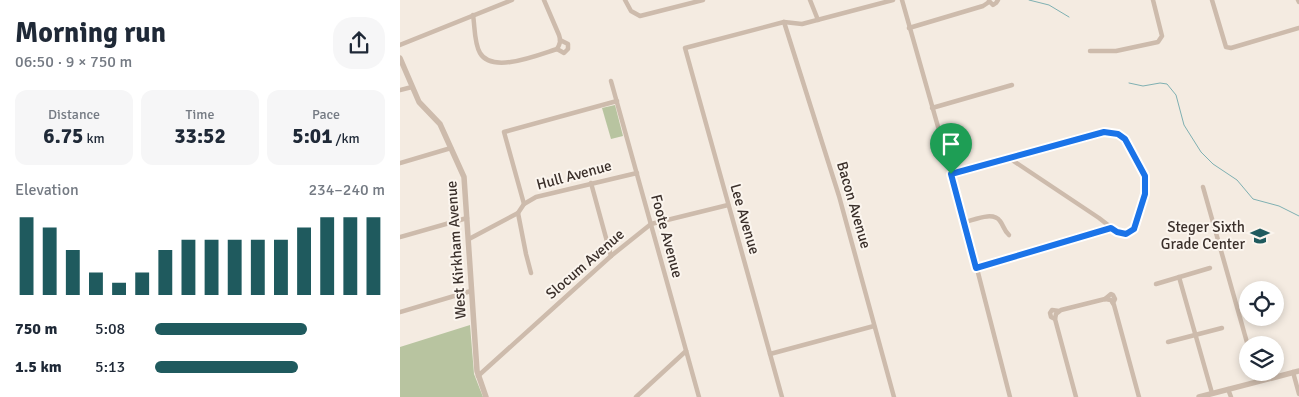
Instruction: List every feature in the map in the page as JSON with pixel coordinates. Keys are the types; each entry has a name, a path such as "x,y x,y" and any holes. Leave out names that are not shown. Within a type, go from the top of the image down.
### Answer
{"street":[{"path":"400,45 512,0"},
{"path":"544,0 560,40 557,49"},
{"path":"625,0 631,11 640,16 703,0"},
{"path":"810,0 818,20"},
{"path":"784,22 802,24 893,0"},
{"path":"902,0 951,174 1010,397"},
{"path":"909,28 982,6 989,1 995,4 998,0"},
{"path":"1090,51 1127,49 1158,42 1162,36 1153,0"},
{"path":"1212,0 1226,47 1231,48 1299,28"},
{"path":"473,15 478,49 485,59 491,62 505,63 557,49 564,53 568,49 568,44 560,40"},
{"name":"Lee Avenue","path":"782,397 685,48 784,22"},
{"name":"Bacon Avenue","path":"784,22 839,196 894,397"},
{"name":"West Kirkham Avenue","path":"400,58 419,102 440,124 464,177 478,376 486,397"},
{"name":"Foote Avenue","path":"611,81 698,397"},
{"path":"932,108 1012,85"},
{"path":"400,90 412,86"},
{"path":"524,204 504,132 617,101"},
{"path":"951,174 1009,158 1097,134 1110,132 1118,134 1129,145 1142,170 1146,186 1134,229 1126,234 1117,232 1100,218 1009,158"},
{"path":"400,163 451,148"},
{"name":"Hull Avenue","path":"469,238 518,213 524,204 536,197 637,172"},
{"path":"591,183 611,256"},
{"path":"1203,187 1245,336"},
{"name":"Slocum Avenue","path":"478,376 611,256 651,224 728,205"},
{"path":"518,213 531,272"},
{"path":"964,222 990,216 996,217 1001,222 1004,231 1009,235"},
{"path":"400,236 467,218"},
{"path":"976,268 1111,228"},
{"path":"1156,284 1210,268"},
{"path":"1179,277 1212,393"},
{"path":"400,312 471,291"},
{"path":"1076,397 1056,314 1110,300 1139,397"},
{"path":"770,354 874,326"},
{"path":"1168,342 1222,328"},
{"path":"636,397 686,350"},
{"path":"1296,371 1299,394"},
{"path":"1199,397 1257,381"},
{"path":"1228,389 1231,397"}],"green space":[{"path":"615,105 623,136 611,139 602,108"},
{"path":"470,325 474,374 483,397 400,397 400,347"}],"waterway":[{"path":"1029,0 1049,5 1069,17"},
{"path":"1129,83 1143,86 1160,83 1167,84 1176,95 1184,125 1201,152 1213,164 1237,180 1253,199 1279,206 1299,216"}],"place":[{"name":"Steger Sixth Grade Center","path":"1260,236"}],"route":[{"path":"1104,132 1110,132 1118,134 1129,145 1145,176 1146,186 1134,229 1126,234 1111,228 976,268 951,174 1104,132"}]}
